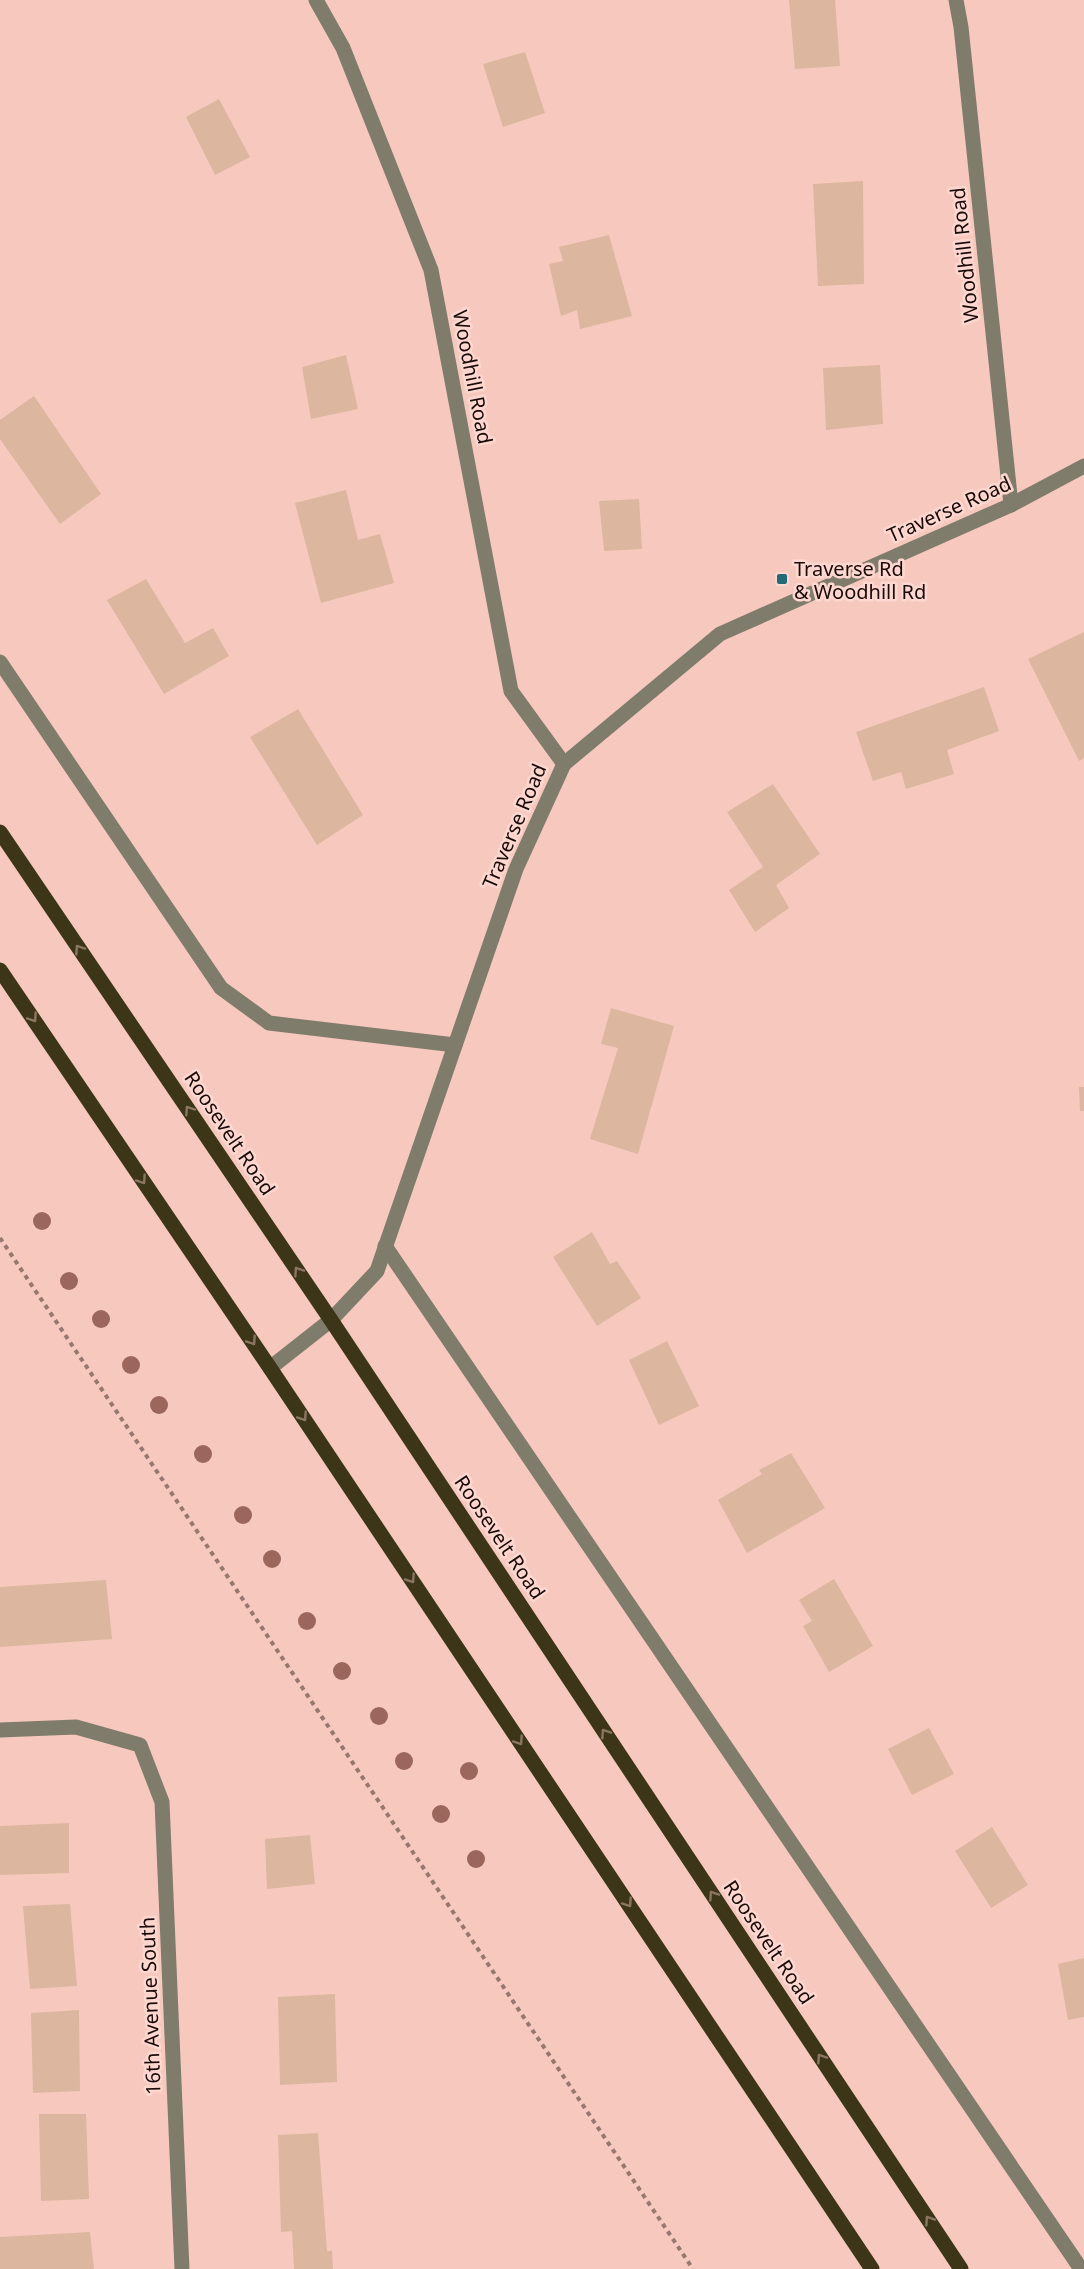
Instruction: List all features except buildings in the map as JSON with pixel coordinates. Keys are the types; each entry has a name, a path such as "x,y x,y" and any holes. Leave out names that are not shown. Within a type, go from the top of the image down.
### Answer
{"main road":[{"name":"Roosevelt Road","path":"0,832 331,1320 961,2269"},
{"path":"0,970 270,1368 872,2269"}],"street":[{"name":"Woodhill Road","path":"316,0 344,48 431,270 511,691 564,764"},
{"name":"Woodhill Road","path":"956,0 961,27 1011,506"},
{"name":"Traverse Road","path":"270,1368 331,1320 377,1271 516,869 564,764 720,634 1011,506 1084,466"},
{"path":"0,662 221,988 269,1023 455,1045"},
{"path":"385,1246 1081,2269"},
{"name":"16th Avenue South","path":"0,1730 76,1727 140,1745 162,1802 182,2269"}],"path":[{"path":"0,1238 693,2269"}],"place":[{"name":"Traverse Rd & Woodhill Rd","path":"782,579"}]}
